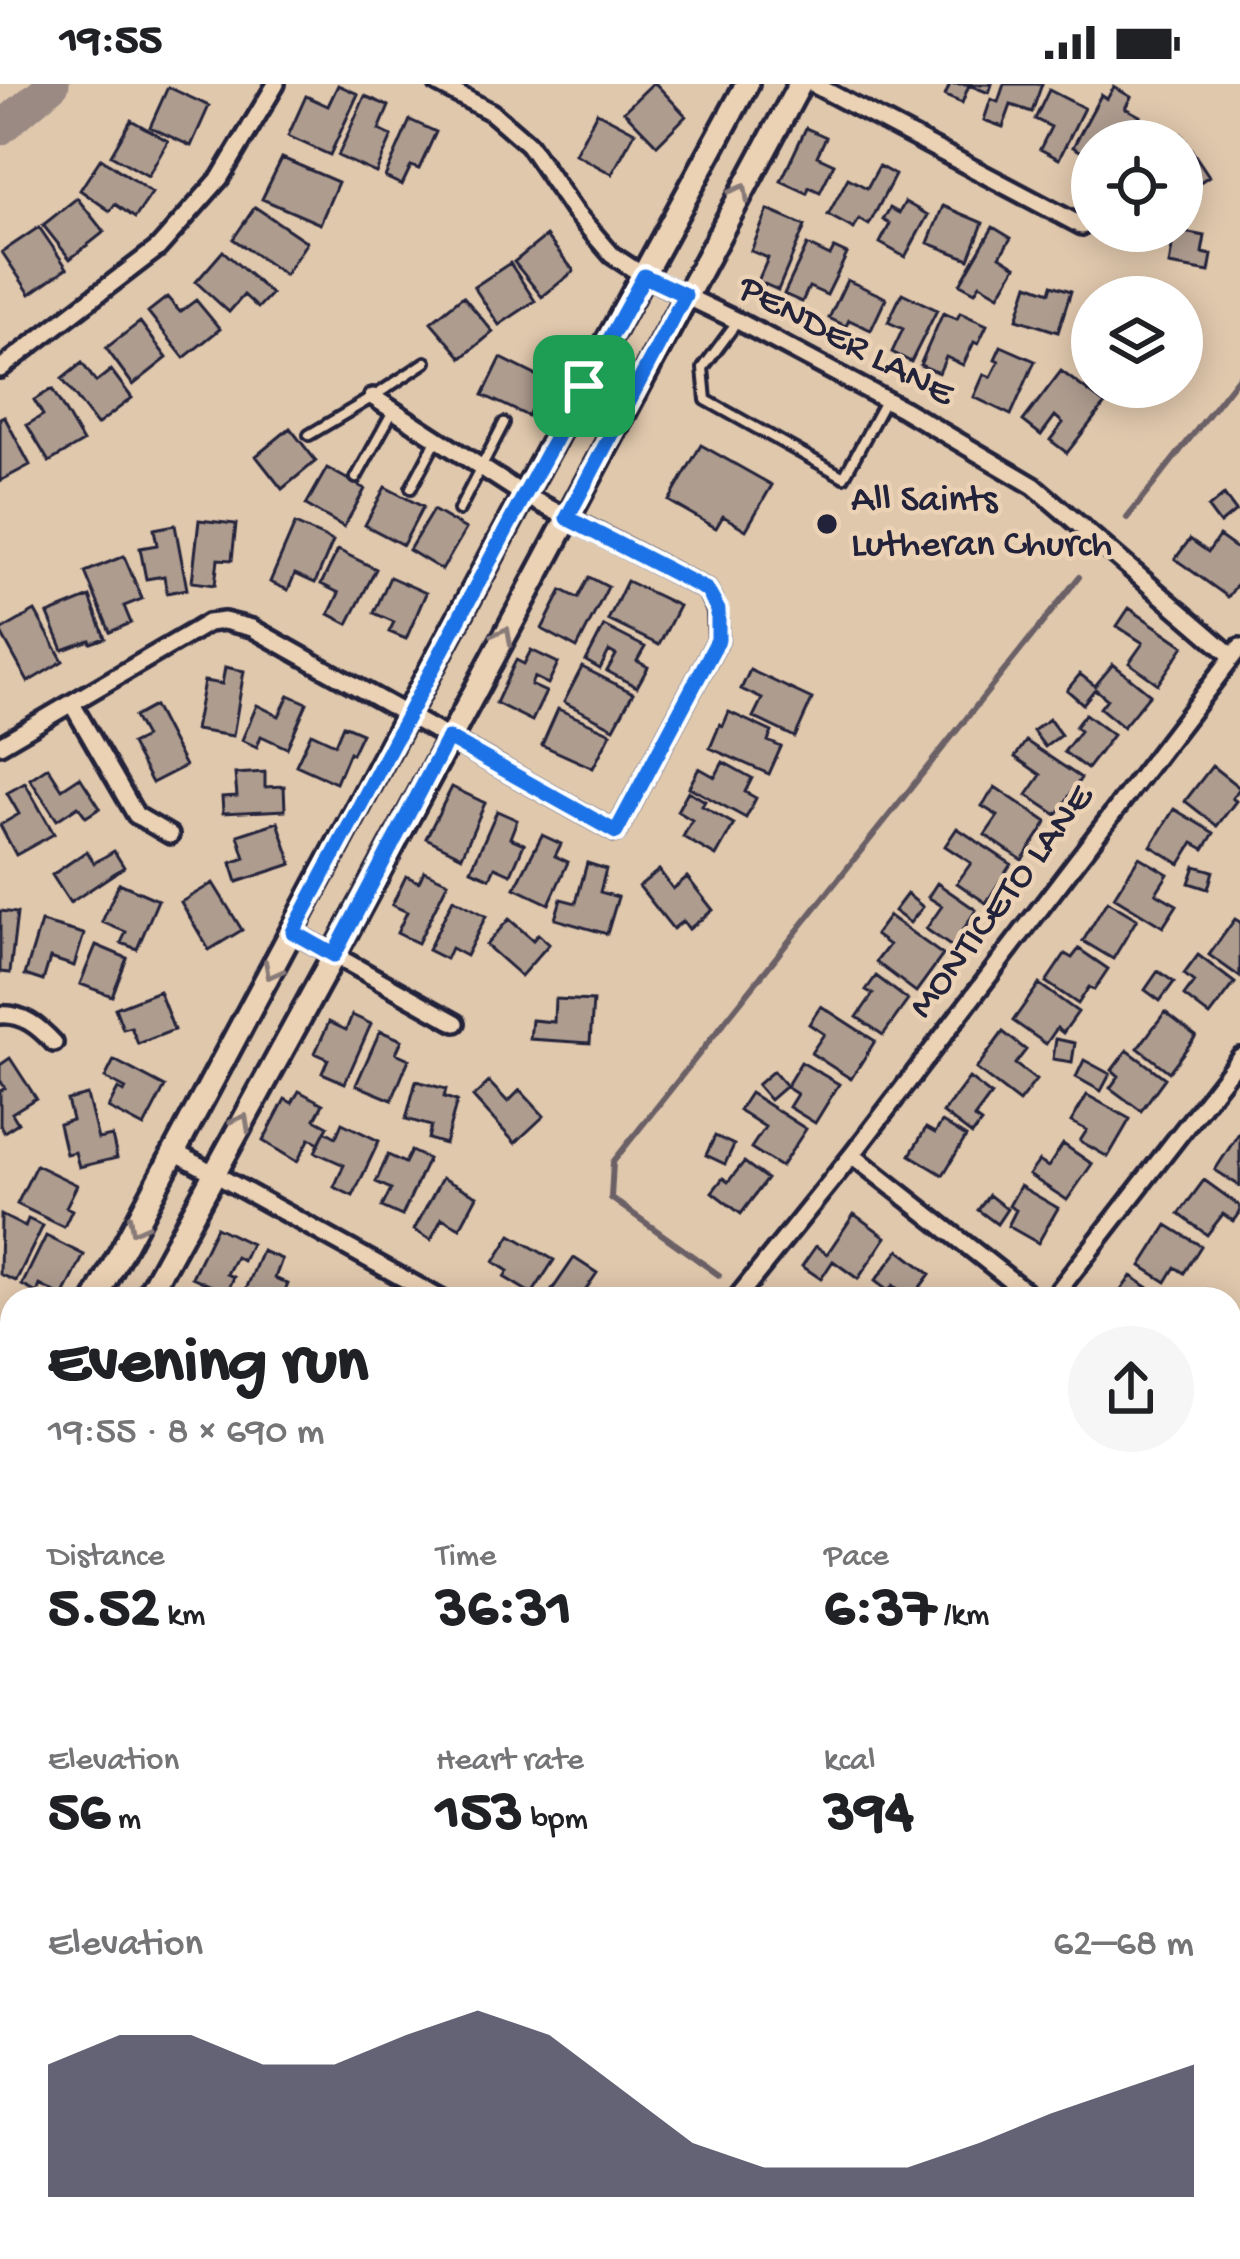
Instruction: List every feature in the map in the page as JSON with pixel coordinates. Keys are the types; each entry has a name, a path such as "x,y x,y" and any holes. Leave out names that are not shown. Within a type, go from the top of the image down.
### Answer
{"main road":[{"path":"103,1287 747,84"},
{"path":"153,1287 800,84"}],"street":[{"path":"0,369 158,248 220,178 276,84"},
{"name":"PENDER LANE","path":"438,84 491,112 528,143 573,210 612,255 885,400 1034,486 1236,652"},
{"path":"813,84 1071,220"},
{"path":"0,745 208,622 224,621 252,628 616,832 718,640 718,610 707,590 524,496 373,398"},
{"name":"MONTICETO LANE","path":"746,1287 1236,652"},
{"path":"72,704 136,815 170,835"},
{"path":"293,932 456,1023"},
{"path":"0,1015 35,1023 54,1043"},
{"path":"1061,1287 1240,1057"},
{"path":"176,1152 419,1287"},
{"path":"852,1155 1020,1287"}],"lane":[{"path":"738,321 703,368 706,400 844,477 885,400"},
{"path":"309,435 426,362"},
{"path":"356,478 393,411"},
{"path":"459,510 503,423"},
{"path":"411,488 436,439"}],"building":[{"path":"652,84 686,116 657,145 624,111"},
{"path":"950,84 992,84 989,93 969,85 962,103 945,96"},
{"path":"1004,84 1042,84 1032,112 1011,105 1003,127 984,120 991,99 998,102"},
{"path":"338,85 358,94 330,155 288,136 306,96 328,106"},
{"path":"168,87 209,106 191,146 150,127"},
{"path":"1114,87 1131,97 1125,108 1140,116 1138,120 1088,120 1101,95 1107,99"},
{"path":"1049,90 1084,108 1078,120 1071,120 1071,135 1059,159 1040,149 1051,127 1035,119"},
{"path":"365,96 389,106 379,130 392,136 376,173 338,156"},
{"path":"597,112 635,132 612,174 575,154"},
{"path":"131,120 168,141 148,176 111,155"},
{"path":"410,120 436,132 419,169 411,166 402,185 385,177"},
{"path":"806,128 826,137 817,156 834,164 820,192 809,187 807,193 781,181"},
{"path":"101,158 152,193 135,218 115,204 110,211 80,190"},
{"path":"282,158 338,182 320,224 262,199"},
{"path":"879,166 895,175 869,225 859,219 854,229 828,215 848,178 867,188"},
{"path":"77,198 104,232 70,259 43,225"},
{"path":"905,202 928,215 905,257 880,243 890,224 883,220 890,208 899,213"},
{"path":"943,206 983,223 969,259 928,243"},
{"path":"255,207 307,242 285,275 233,239"},
{"path":"768,210 805,226 778,290 758,281 768,258 751,251"},
{"path":"39,227 67,268 30,294 2,252"},
{"path":"993,227 1011,238 1000,256 1016,266 999,295 980,284 975,292 960,284"},
{"path":"546,236 574,271 542,297 514,262"},
{"path":"807,245 830,256 834,248 847,254 827,295 809,287 802,302 784,294"},
{"path":"223,251 271,294 258,308 244,295 229,312 196,282"},
{"path":"1171,252 1212,255 1209,272 1169,265"},
{"path":"510,263 535,301 499,325 474,287"},
{"path":"847,280 886,298 871,330 829,318"},
{"path":"1028,284 1050,292 1052,285 1071,291 1058,332 1017,319"},
{"path":"902,293 937,310 911,362 892,352 903,329 888,322"},
{"path":"463,296 493,332 462,358 431,322"},
{"path":"167,297 180,312 196,300 220,329 184,358 148,312"},
{"path":"943,313 957,319 960,313 987,325 963,365 946,357 939,373 920,365"},
{"path":"140,322 167,358 133,385 106,348"},
{"path":"1001,346 1035,361 1011,415 974,397 984,374 991,377"},
{"path":"501,358 545,380 528,416 483,395"},
{"path":"82,363 96,382 111,370 132,398 97,425 62,379"},
{"path":"1061,371 1071,378 1071,408 1102,408 1067,453 1050,440 1063,423 1055,416 1041,435 1023,421"},
{"path":"52,389 83,442 49,462 27,425 43,415 34,400"},
{"path":"4,416 30,465 0,481 0,418"},
{"path":"290,428 316,461 282,489 256,456"},
{"path":"701,445 772,485 746,530 723,516 716,528 669,501"},
{"path":"327,468 365,489 344,527 306,505"},
{"path":"385,487 423,507 403,545 365,525"},
{"path":"1224,495 1236,511 1220,524 1208,508"},
{"path":"433,510 466,529 442,570 409,550"},
{"path":"199,520 236,524 232,560 218,559 215,585 192,582"},
{"path":"295,524 333,541 315,583 295,574 288,590 270,582"},
{"path":"175,525 187,589 167,593 164,576 146,579 140,548 157,545 154,529"},
{"path":"1219,536 1240,551 1240,580 1228,597 1175,559 1190,539 1208,552"},
{"path":"338,550 376,569 348,624 329,614 339,593 321,584"},
{"path":"124,556 142,599 124,606 131,623 110,632 85,572"},
{"path":"390,577 426,593 406,639 389,632 394,622 374,613"},
{"path":"589,577 608,587 577,648 542,629 562,590 578,598"},
{"path":"627,581 679,606 659,645 608,620"},
{"path":"90,597 105,638 63,650 48,614"},
{"path":"1129,608 1184,646 1158,684 1129,663 1143,643 1117,626"},
{"path":"35,611 63,661 28,682 0,631"},
{"path":"604,626 645,647 637,661 648,667 637,687 607,671 616,655 609,651 600,669 586,661"},
{"path":"531,650 558,663 548,684 534,677 531,685 546,692 532,721 496,703 516,660 524,664"},
{"path":"1113,664 1150,694 1123,727 1100,708 1107,699 1095,689 1083,704 1067,690 1080,674 1095,686"},
{"path":"225,667 244,671 233,736 195,730 204,681 222,684"},
{"path":"582,667 633,693 614,728 564,702"},
{"path":"750,670 812,699 795,737 753,717 762,699 741,689"},
{"path":"289,695 307,703 287,748 261,736 257,747 242,740 257,705 279,716"},
{"path":"154,706 185,766 152,783 131,744 145,737 134,717"},
{"path":"558,709 611,733 593,768 542,745"},
{"path":"729,712 772,732 768,741 781,747 769,774 710,748"},
{"path":"1085,714 1113,735 1087,769 1064,752 1080,731 1075,727"},
{"path":"1049,719 1061,735 1045,747 1033,731"},
{"path":"343,725 362,733 336,783 296,765 311,733 335,744"},
{"path":"1026,741 1081,778 1057,815 1027,795 1041,775 1015,757"},
{"path":"723,762 752,778 745,792 756,798 746,818 689,787 699,768 715,777"},
{"path":"1212,766 1240,788 1217,826 1185,801"},
{"path":"48,767 62,789 80,777 100,808 86,817 78,806 57,820 30,779"},
{"path":"265,772 265,787 284,786 285,810 223,813 222,797 237,796 235,774"},
{"path":"25,783 54,834 16,855 0,825 19,814 7,793"},
{"path":"452,787 485,803 462,856 426,838"},
{"path":"995,787 1047,822 1022,860 985,835 998,816 982,806"},
{"path":"688,791 705,801 702,806 734,824 716,856 683,837 692,820 677,811"},
{"path":"1174,809 1214,833 1204,849 1193,843 1180,864 1151,846"},
{"path":"497,811 517,820 510,838 524,844 511,874 495,867 490,878 471,870"},
{"path":"278,822 292,864 237,882 231,863 245,858 238,835"},
{"path":"957,828 1011,864 986,903 957,883 971,863 945,846"},
{"path":"542,835 561,844 555,856 568,862 549,904 515,888"},
{"path":"87,851 94,863 114,851 124,867 70,903 52,875"},
{"path":"1139,857 1168,874 1156,893 1177,905 1163,927 1114,897"},
{"path":"587,863 606,869 600,892 618,897 607,934 555,919 561,899 576,903"},
{"path":"1195,866 1213,871 1208,889 1189,883"},
{"path":"659,870 673,889 687,877 713,910 689,929 683,921 673,929 639,886"},
{"path":"424,871 448,882 418,943 397,933 407,912 392,905 406,876 419,882"},
{"path":"119,883 158,900 137,949 121,943 126,932 102,922"},
{"path":"213,883 242,930 209,950 181,902"},
{"path":"937,883 976,910 952,947 926,929 942,906 928,897"},
{"path":"907,894 923,907 910,923 894,911"},
{"path":"453,899 486,916 466,956 451,948 446,959 428,950"},
{"path":"1107,901 1137,919 1113,959 1083,941"},
{"path":"0,911 17,913 10,973 0,972"},
{"path":"889,916 943,955 916,992 876,962 889,945 875,935"},
{"path":"509,919 533,940 538,934 549,944 521,976 486,945"},
{"path":"1235,919 1240,922 1240,977 1209,955"},
{"path":"41,922 84,934 74,966 50,958 43,981 25,975"},
{"path":"96,945 127,958 112,996 80,984"},
{"path":"1079,949 1108,969 1078,1004 1046,982 1065,954 1072,958"},
{"path":"1198,955 1235,983 1210,1016 1184,996 1194,982 1184,974"},
{"path":"1158,971 1174,982 1160,1001 1145,990"},
{"path":"876,976 908,1000 883,1035 857,1017 873,994 866,990"},
{"path":"1039,984 1078,1012 1063,1033 1057,1028 1046,1044 1013,1021"},
{"path":"159,991 174,1030 138,1044 131,1027 123,1029 115,1008"},
{"path":"555,999 593,1001 590,1043 530,1039 532,1020 554,1022"},
{"path":"821,1006 875,1041 851,1079 811,1053 824,1034 809,1024"},
{"path":"1165,1012 1196,1036 1169,1072 1138,1048"},
{"path":"352,1015 371,1024 345,1083 322,1073 328,1059 315,1053 329,1022 346,1030"},
{"path":"380,1031 402,1040 396,1053 409,1059 392,1100 356,1085"},
{"path":"1003,1032 1026,1050 1015,1064 1036,1080 1019,1102 976,1069"},
{"path":"1056,1039 1075,1043 1072,1062 1053,1059"},
{"path":"1127,1050 1165,1078 1141,1111 1110,1088 1119,1076 1112,1070"},
{"path":"10,1058 36,1098 12,1113 18,1123 4,1132 0,1091 5,1088 0,1065"},
{"path":"114,1060 165,1087 144,1127 108,1108 118,1089 126,1089 105,1078"},
{"path":"1084,1060 1110,1074 1101,1091 1076,1077"},
{"path":"801,1062 839,1084 815,1123 789,1107 797,1094 786,1087"},
{"path":"773,1071 786,1086 770,1100 757,1085"},
{"path":"969,1078 991,1095 974,1118 981,1123 972,1135 943,1113"},
{"path":"416,1081 446,1089 444,1097 457,1101 445,1144 428,1139 431,1126 406,1119"},
{"path":"489,1082 508,1102 520,1090 544,1116 515,1143 473,1097"},
{"path":"299,1091 323,1104 315,1119 328,1126 319,1143 310,1138 297,1162 263,1141 285,1099 292,1103"},
{"path":"750,1093 806,1129 781,1167 751,1148 765,1127 739,1110"},
{"path":"87,1095 98,1139 112,1136 117,1158 79,1167 75,1152 66,1154 59,1124 72,1120 67,1100"},
{"path":"1087,1095 1130,1119 1108,1157 1080,1141 1087,1130 1071,1122"},
{"path":"942,1122 966,1137 943,1175 910,1155 926,1128 935,1133"},
{"path":"342,1123 379,1141 353,1196 334,1187 344,1165 315,1152 325,1131 336,1137"},
{"path":"1240,1133 1240,1186 1215,1170"},
{"path":"715,1136 734,1145 725,1164 706,1155"},
{"path":"1063,1144 1092,1164 1067,1200 1029,1175 1039,1161 1048,1167"},
{"path":"411,1151 428,1159 402,1216 382,1207 391,1189 376,1182 388,1155 405,1163"},
{"path":"744,1162 767,1179 741,1214 712,1192 723,1178 728,1182"},
{"path":"36,1165 77,1185 66,1207 72,1210 64,1227 17,1204"},
{"path":"442,1178 477,1196 460,1228 442,1218 431,1240 414,1230"},
{"path":"1204,1180 1240,1206 1233,1221 1223,1214 1207,1235 1179,1214"},
{"path":"1020,1186 1058,1208 1038,1243 1008,1226 1016,1210 1009,1206"},
{"path":"989,1195 1007,1209 997,1224 978,1210"},
{"path":"854,1214 886,1237 858,1279 833,1261 821,1279 802,1266 816,1246 827,1254"},
{"path":"1,1215 25,1227 28,1219 43,1226 16,1281 0,1274"},
{"path":"1167,1225 1201,1246 1184,1273 1175,1267 1166,1282 1141,1266"},
{"path":"216,1227 251,1244 243,1261 236,1257 227,1274 234,1277 230,1287 214,1287 192,1277"},
{"path":"511,1235 554,1260 537,1287 520,1287 504,1277 508,1271 494,1262"},
{"path":"46,1236 84,1255 68,1287 22,1285"},
{"path":"899,1250 930,1274 920,1287 883,1287 875,1281"},
{"path":"262,1251 282,1259 275,1278 287,1287 247,1287"},
{"path":"574,1258 597,1273 587,1287 554,1287"},
{"path":"1131,1276 1147,1287 1123,1287"}],"waterway":[{"path":"0,129 53,84"},
{"path":"1127,518 1240,375"},
{"path":"719,1275 611,1198 613,1162 1079,577"}],"place":[{"name":"All Saints Lutheran Church","path":"827,524"}],"route":[{"path":"644,276 685,295 567,518 707,590 718,610 718,640 616,832 448,738 334,955 293,932 584,386 644,276"}]}
